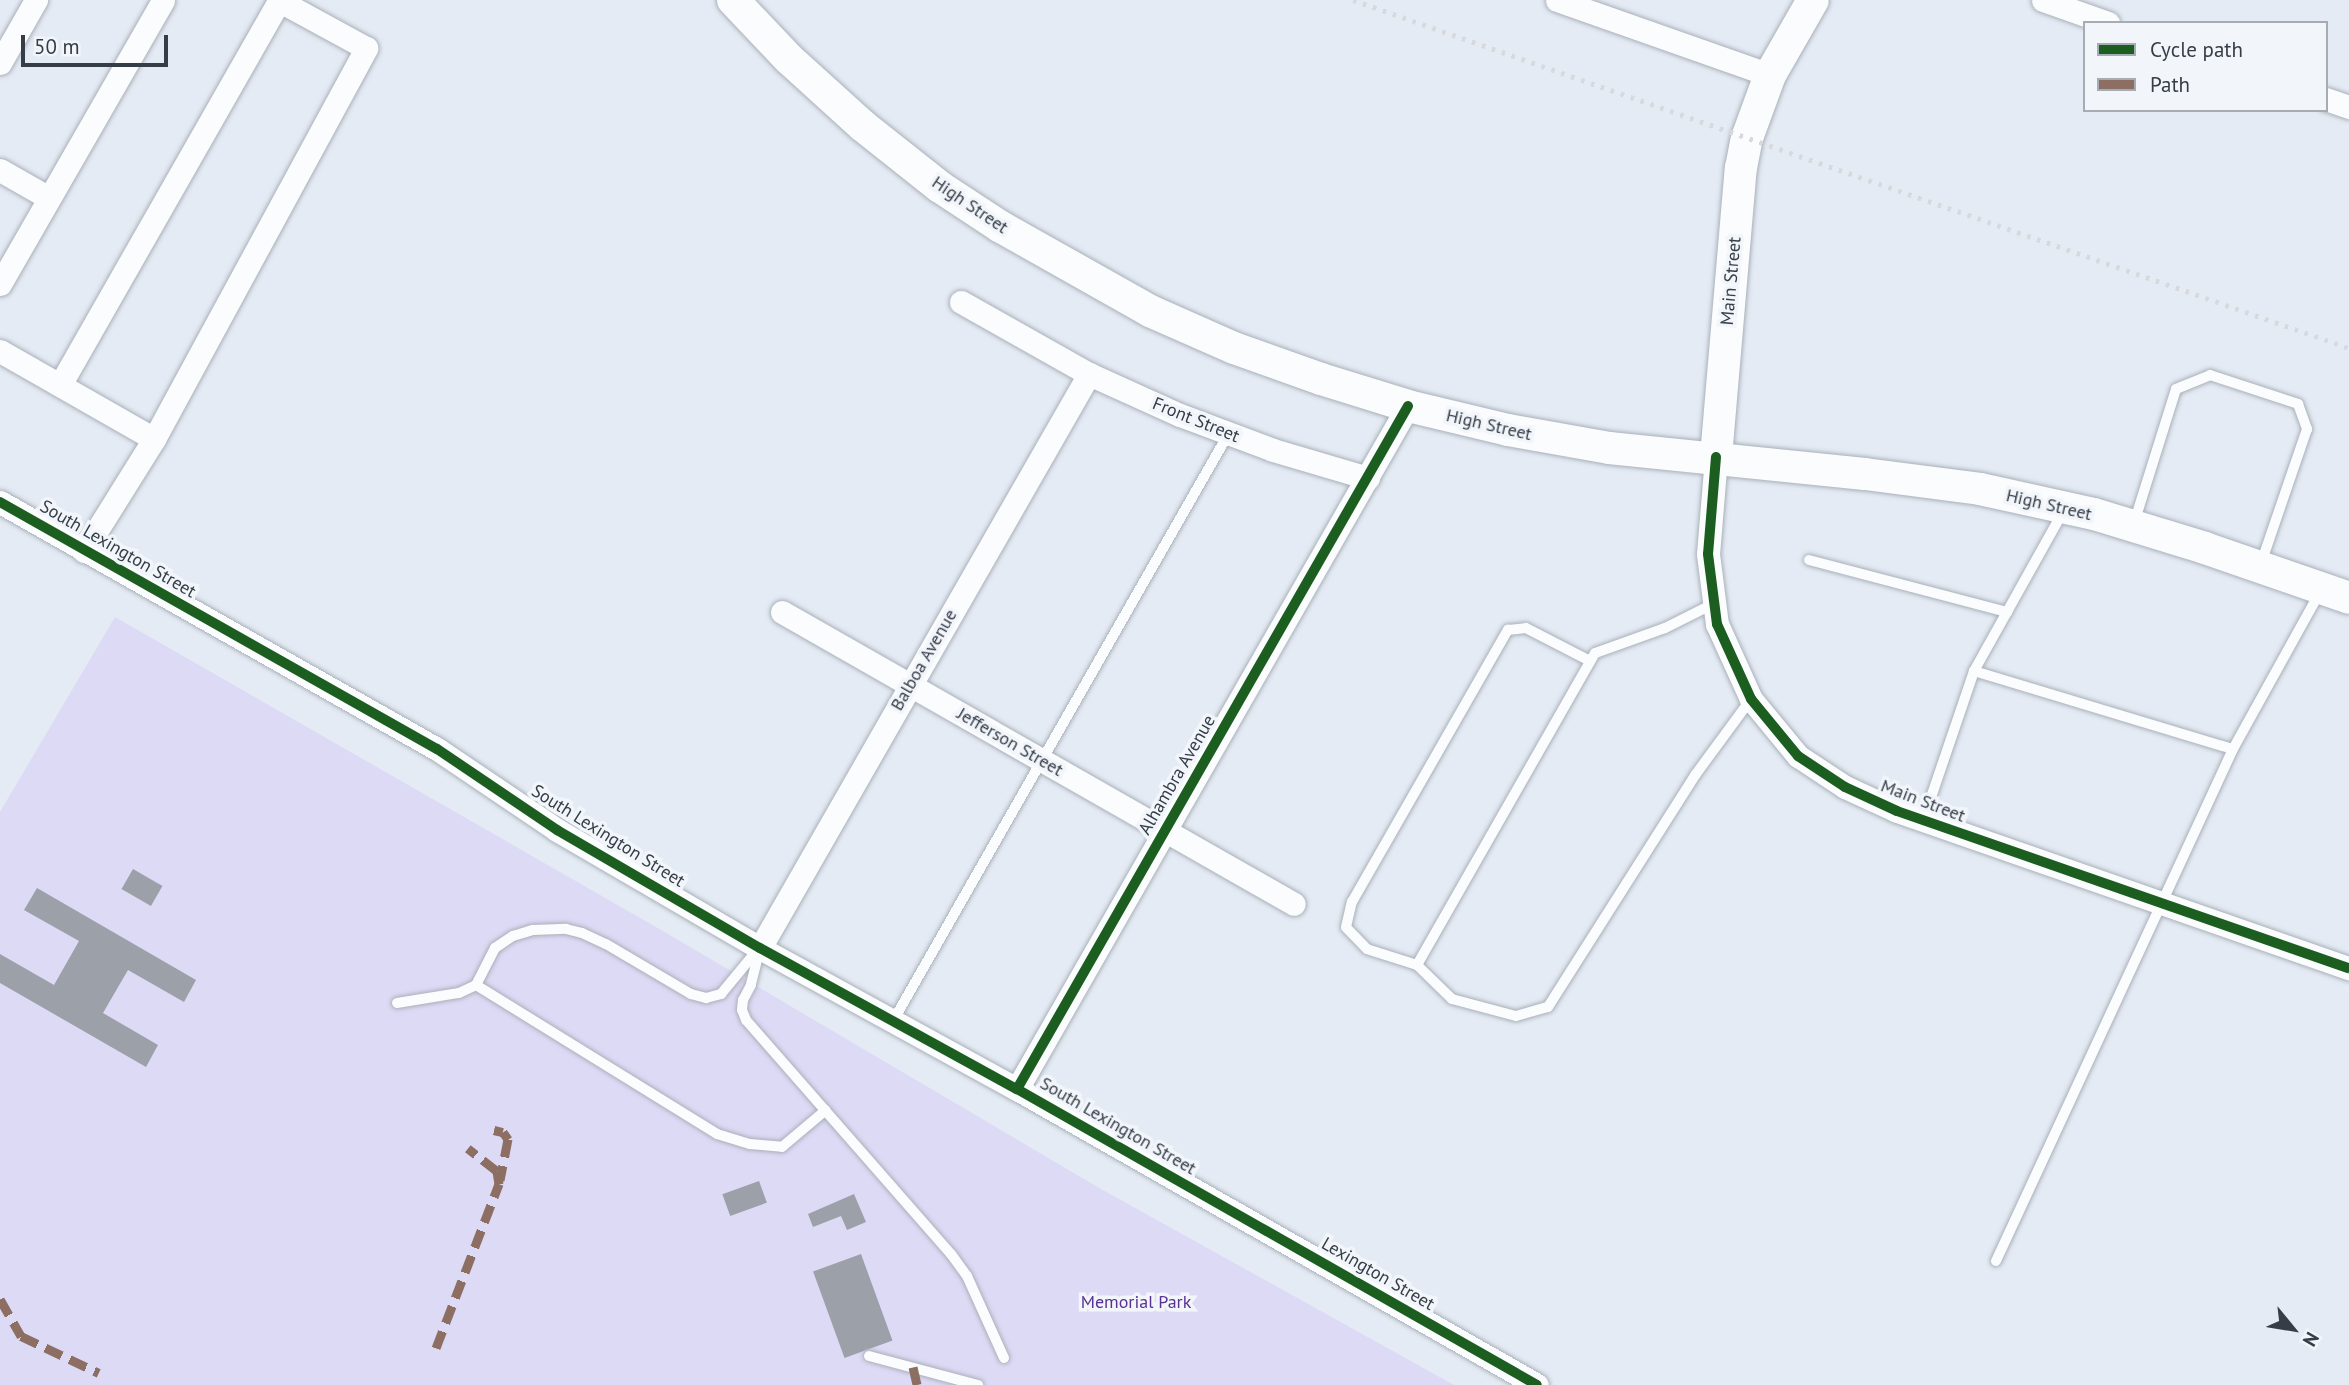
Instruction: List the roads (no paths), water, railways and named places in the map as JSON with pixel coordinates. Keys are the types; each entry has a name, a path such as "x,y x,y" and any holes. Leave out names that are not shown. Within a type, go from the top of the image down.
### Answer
{"main road":[{"name":"High Street","path":"733,0 789,59 863,126 940,187 1001,227 1150,311 1271,361 1408,406 1508,430 1596,446 1716,457 1980,489 2133,526 2335,593"},
{"name":"Main Street","path":"1716,457 1741,168 1747,138 1770,75 1813,0"}],"street":[{"path":"0,62 36,0"},
{"path":"0,284 163,0"},
{"path":"60,385 279,0 366,48 154,439 84,551"},
{"path":"1557,0 1770,75"},
{"path":"2043,0 2102,21"},
{"path":"2328,100 2349,107"},
{"path":"0,170 49,198"},
{"name":"Front Street","path":"961,302 1089,373 1229,433 1368,478"},
{"path":"0,351 154,439"},
{"name":"Balboa Avenue","path":"760,948 1089,373"},
{"path":"1368,478 1408,406"},
{"name":"Main Street","path":"1716,457 1707,554 1713,604 1726,648 1751,699 1783,740 1813,768 1859,794 1923,821 2349,968"},
{"name":"Alhambra Avenue","path":"1017,1089 1368,478"},
{"name":"South Lexington Street","path":"0,502 437,749 557,830 760,948 1201,1194"},
{"name":"Jefferson Street","path":"782,612 1294,904"},
{"name":"Lexington Street","path":"1201,1194 1537,1385"}],"lane":[{"path":"2133,526 2176,389 2210,375 2298,404 2308,429 2260,566"},
{"path":"893,1021 1229,433"},
{"path":"1923,821 1974,671 2065,508"},
{"path":"1809,560 2007,612"},
{"path":"1996,1261 2233,749 2335,593"},
{"path":"1418,965 1595,653 1665,628 1713,604"},
{"path":"1590,661 1526,628 1508,630 1352,902 1346,927 1367,949 1418,965 1452,999 1516,1016 1548,1007 1696,774 1751,699"},
{"path":"1974,671 2233,749"},
{"path":"397,1003 459,993 476,985 495,948 513,936 533,930 566,929 582,933 691,994 706,998 721,994 760,948"},
{"path":"760,948 742,1010 746,1020 951,1254 967,1276 1004,1358"},
{"path":"476,985 717,1134 750,1144 782,1147 825,1110"},
{"path":"869,1356 978,1385"}],"railway":[{"path":"1353,0 2349,348"}],"park label":[{"name":"Memorial Park","path":"1136,1302"}]}
